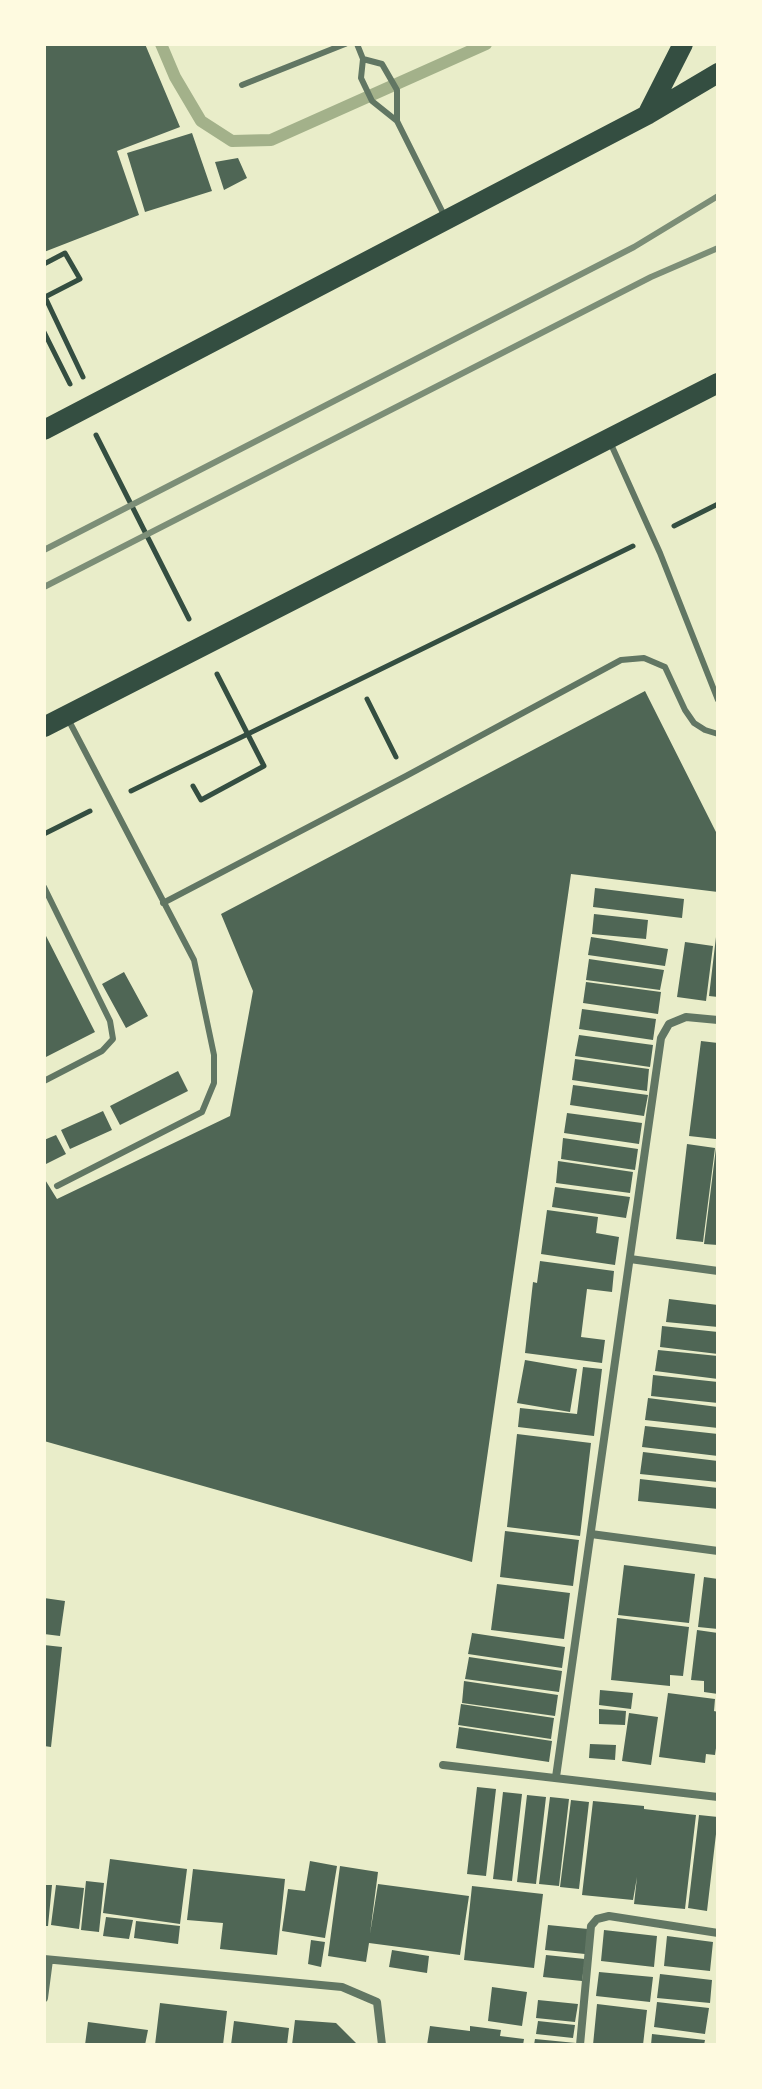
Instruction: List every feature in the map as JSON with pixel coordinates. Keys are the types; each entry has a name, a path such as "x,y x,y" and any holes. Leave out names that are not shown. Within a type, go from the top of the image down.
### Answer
{"main road":[{"path":"647,115 683,44"},
{"path":"44,430 647,115 718,73"},
{"path":"44,727 718,383"}],"street":[{"path":"556,1777 661,1038 669,1024 686,1017 718,1020"},
{"path":"630,1259 718,1271"},
{"path":"591,1534 718,1551"},
{"path":"443,1765 718,1797"},
{"path":"580,2045 591,1926 597,1919 609,1916 718,1933"},
{"path":"44,1998 47,1960 342,1987 377,2002 382,2045"}],"lane":[{"path":"242,85 345,44"},
{"path":"357,44 363,59 361,78 372,101 397,121 447,220"},
{"path":"363,59 382,64 397,90 397,121"},
{"path":"608,439 652,537 718,700"},
{"path":"163,903 621,660 644,658 665,667 694,723 718,734"},
{"path":"57,1186 202,1112 214,1083 214,1055 194,960 66,716"},
{"path":"44,887 110,1021 113,1039 102,1051 44,1081"}],"path":[{"path":"44,264 65,253 80,279 45,297 96,403"},
{"path":"102,447 171,583"},
{"path":"44,834 718,504"},
{"path":"367,699 406,776"},
{"path":"193,786 201,800 264,766"}],"building":[{"path":"44,44 145,44 180,127 117,151 139,215 44,252"},
{"path":"192,133 212,191 145,212 127,153"},
{"path":"238,158 247,178 224,190 215,162"},
{"path":"645,691 718,836 718,892 571,874 472,1562 44,1441 44,1178 57,1199 230,1116 253,991 221,914"},
{"path":"595,888 684,899 682,918 593,907"},
{"path":"594,914 648,920 646,939 592,934"},
{"path":"44,932 95,1032 44,1058"},
{"path":"591,937 668,949 665,966 588,955"},
{"path":"718,937 718,997 709,996"},
{"path":"685,942 713,946 706,1001 677,997"},
{"path":"589,959 664,970 660,990 586,980"},
{"path":"124,972 148,1016 126,1028 102,984"},
{"path":"586,982 661,992 658,1014 583,1003"},
{"path":"582,1009 656,1019 653,1040 579,1029"},
{"path":"579,1035 653,1045 650,1067 575,1056"},
{"path":"701,1041 718,1043 716,1139 689,1136"},
{"path":"575,1059 649,1069 647,1091 572,1080"},
{"path":"178,1071 188,1091 120,1125 110,1106"},
{"path":"573,1085 648,1095 644,1116 570,1105"},
{"path":"103,1111 112,1130 70,1149 61,1130"},
{"path":"567,1113 642,1123 639,1144 564,1133"},
{"path":"56,1135 66,1154 44,1165 44,1140"},
{"path":"563,1138 638,1149 635,1170 561,1159"},
{"path":"687,1144 715,1148 703,1242 676,1239"},
{"path":"718,1148 718,1245 704,1244"},
{"path":"558,1161 633,1172 630,1193 556,1183"},
{"path":"555,1187 630,1197 626,1218 552,1207"},
{"path":"547,1210 598,1217 596,1233 619,1237 615,1265 541,1254"},
{"path":"540,1261 614,1271 612,1292 587,1289 581,1337 605,1340 602,1363 525,1353 533,1282 537,1283"},
{"path":"669,1299 718,1305 718,1327 666,1322"},
{"path":"662,1326 718,1332 718,1354 660,1347"},
{"path":"658,1350 718,1356 718,1379 655,1371"},
{"path":"525,1360 577,1369 570,1412 517,1403"},
{"path":"583,1367 602,1369 594,1436 518,1427 520,1408 577,1414"},
{"path":"653,1375 718,1382 718,1403 651,1396"},
{"path":"648,1398 718,1407 718,1428 645,1420"},
{"path":"645,1426 718,1434 718,1456 642,1447"},
{"path":"517,1434 591,1443 580,1536 507,1527"},
{"path":"643,1452 718,1461 718,1482 640,1474"},
{"path":"640,1479 718,1488 718,1509 638,1501"},
{"path":"505,1531 579,1540 573,1586 500,1577"},
{"path":"624,1565 695,1574 689,1623 618,1615"},
{"path":"704,1577 718,1579 718,1629 698,1627"},
{"path":"497,1584 570,1593 564,1639 491,1630"},
{"path":"44,1598 65,1601 60,1636 44,1634"},
{"path":"617,1618 689,1627 683,1676 670,1675 670,1686 611,1680"},
{"path":"697,1630 718,1633 718,1694 704,1692 704,1681 691,1680"},
{"path":"472,1633 565,1647 562,1668 468,1654"},
{"path":"44,1645 62,1647 51,1747 44,1746"},
{"path":"469,1657 562,1671 559,1692 465,1679"},
{"path":"464,1681 558,1695 555,1716 462,1703"},
{"path":"600,1690 633,1693 631,1709 599,1705"},
{"path":"668,1693 715,1699 718,1734 715,1755 706,1754 705,1763 659,1757"},
{"path":"461,1704 554,1718 551,1739 458,1725"},
{"path":"599,1709 626,1711 625,1725 599,1724"},
{"path":"629,1713 658,1717 651,1765 622,1761"},
{"path":"459,1727 552,1741 549,1762 456,1748"},
{"path":"590,1744 616,1745 615,1760 589,1758"},
{"path":"477,1787 496,1789 486,1876 467,1874"},
{"path":"503,1792 522,1794 512,1881 493,1879"},
{"path":"527,1795 546,1797 536,1884 517,1882"},
{"path":"550,1797 569,1799 559,1886 539,1884"},
{"path":"571,1800 589,1802 579,1889 560,1887"},
{"path":"593,1801 696,1815 685,1909 634,1904 637,1877 633,1900 582,1895"},
{"path":"699,1815 718,1817 707,1911 688,1908"},
{"path":"110,1859 187,1869 180,1924 103,1913"},
{"path":"310,1861 337,1866 325,1938 282,1931 288,1889 305,1891"},
{"path":"340,1866 378,1872 370,1934 378,1884 469,1896 460,1955 369,1943 366,1962 328,1956"},
{"path":"193,1869 285,1879 277,1955 220,1949 223,1923 187,1920"},
{"path":"86,1881 104,1883 99,1932 81,1930"},
{"path":"44,1885 52,1885 48,1926 44,1926"},
{"path":"56,1885 84,1888 79,1929 51,1925"},
{"path":"472,1886 543,1894 534,1968 464,1960"},
{"path":"106,1917 133,1920 129,1939 103,1936"},
{"path":"136,1921 180,1926 178,1944 134,1938"},
{"path":"548,1925 588,1929 585,1954 545,1950"},
{"path":"604,1930 657,1936 654,1967 601,1961"},
{"path":"667,1936 713,1942 710,1971 664,1966"},
{"path":"311,1940 325,1942 321,1967 308,1964"},
{"path":"392,1950 429,1956 427,1973 389,1967"},
{"path":"546,1955 585,1959 582,1981 543,1977"},
{"path":"599,1972 653,1977 650,2002 596,1996"},
{"path":"660,1974 712,1980 710,2003 657,1998"},
{"path":"492,1987 527,1992 522,2026 488,2021"},
{"path":"538,2000 578,2004 575,2022 536,2018"},
{"path":"657,2002 709,2008 705,2034 654,2027"},
{"path":"160,2003 227,2011 223,2045 155,2045"},
{"path":"597,2004 647,2010 643,2045 593,2045"},
{"path":"295,2020 336,2023 358,2045 292,2045"},
{"path":"234,2021 289,2028 287,2045 231,2045"},
{"path":"538,2021 575,2025 573,2038 536,2034"},
{"path":"88,2022 148,2030 145,2045 85,2045"},
{"path":"430,2026 470,2031 470,2026 501,2030 500,2036 524,2039 523,2045 427,2045"},
{"path":"652,2034 705,2040 704,2045 651,2045"},
{"path":"535,2039 576,2043 576,2045 534,2045"}],"waterway":[{"path":"161,44 175,77 201,121 232,141 271,140 486,44"}],"railway":[{"path":"44,550 634,247 718,196"},
{"path":"44,587 651,277 718,248"}]}
